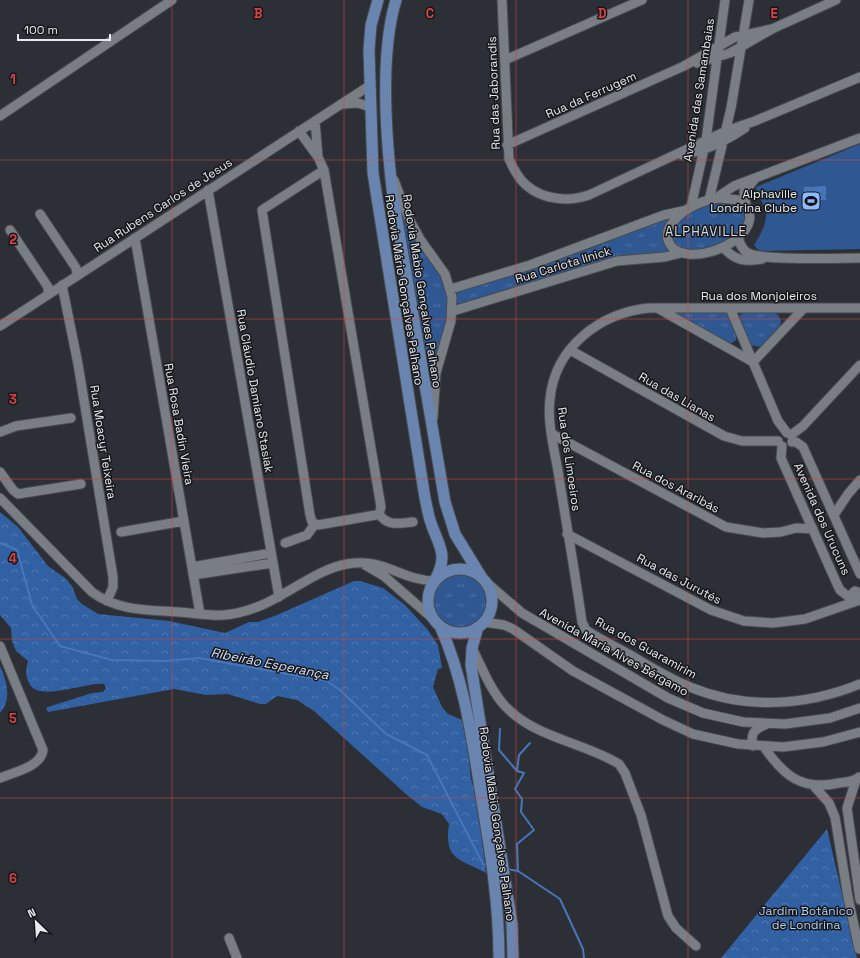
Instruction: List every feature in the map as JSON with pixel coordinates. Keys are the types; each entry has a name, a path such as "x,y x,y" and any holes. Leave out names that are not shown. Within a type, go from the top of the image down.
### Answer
{"main road":[{"name":"Rodovia Mário Gonçalves Palhano","path":"378,0 370,33 369,86 373,173 424,490 431,523 442,550 442,566 435,581"},
{"name":"Rodovia Mabio Gonçalves Palhano","path":"396,0 387,41 387,118 389,166 444,502 450,521 463,549 484,580"},
{"path":"369,86 372,94 374,111 382,118 387,118"},
{"path":"455,569 472,571 484,580 490,592 492,603 489,614 481,624 461,633 451,632 440,626 432,616 428,601 430,590 435,581 444,573 455,569"},
{"name":"Rodovia Mabio Gonçalves Palhano","path":"481,624 472,648 472,672 497,859 493,876 499,930 499,958"},
{"name":"Rodovia Mabio Gonçalves Palhano","path":"440,626 459,682 471,730 497,859 505,877 512,924 513,958"}],"street":[{"path":"0,116 172,0"},
{"name":"Rua das Jaborandis","path":"502,0 508,159 517,176 526,186 540,194 552,198 578,199 671,158"},
{"path":"505,60 642,0"},
{"name":"Avenida das Samambaias","path":"689,208 706,140 725,0"},
{"path":"711,199 726,131 749,0"},
{"name":"Rua da Ferrugem","path":"684,66 718,58 772,29 836,0"},
{"name":"Rua da Ferrugem","path":"507,145 684,66 718,49 725,42 743,35 772,29"},
{"path":"671,158 726,131 755,121 860,77"},
{"name":"Rua Rubens Carlos de Jesus","path":"0,326 369,86"},
{"name":"Rua Rubens Carlos de Jesus","path":"340,105 358,103 370,107"},
{"path":"315,121 318,157"},
{"path":"671,158 703,151 723,143 755,121"},
{"path":"299,131 318,157 324,170 381,507 379,514"},
{"path":"451,289 530,265 664,215 689,208 711,199 734,186 860,138"},
{"path":"389,166 409,219 420,238 440,265 451,289 453,311 436,373 432,429"},
{"path":"315,524 310,515 262,210 324,170"},
{"path":"689,208 675,220 667,234 671,246 686,254 711,252 723,247 738,238 750,221 750,212 743,196 745,188 758,178"},
{"name":"Rua Cláudio Damiano Stasiak","path":"208,190 278,597"},
{"path":"711,199 731,198 739,200 746,205"},
{"path":"40,214 76,268 77,276"},
{"path":"10,230 48,287 48,294"},
{"name":"Rua Rosa Badin Vieira","path":"135,238 200,614"},
{"path":"738,238 742,248 747,253 770,257"},
{"path":"723,247 730,255 743,261 770,257 860,258"},
{"name":"Rua Carlota Ilnick","path":"453,311 617,261 686,254"},
{"name":"Rua Moacyr Teixeira","path":"62,285 78,364 113,577 113,587 107,601"},
{"path":"658,308 753,362 804,308"},
{"name":"Rua dos Monjoleiros","path":"658,308 860,308"},
{"name":"Rua dos Limoeiros","path":"585,628 567,534 552,434 550,406 551,392 558,371 570,350 588,331 614,316 634,309 658,308"},
{"name":"Avenida dos Urucuns","path":"730,308 785,439 781,458 812,529 837,584 844,593 858,598"},
{"name":"Rua das Lianas","path":"570,350 724,436 742,441 785,439"},
{"path":"785,439 803,426 860,365"},
{"path":"0,432 16,426 71,418"},
{"name":"Rua dos Araribás","path":"552,434 726,527 763,534 781,532 796,528 812,529"},
{"name":"Avenida dos Urucuns","path":"785,439 796,442 803,447 860,574"},
{"path":"0,472 13,490 18,494 81,484"},
{"path":"834,515 848,494 860,480"},
{"path":"828,503 848,494"},
{"path":"0,498 86,588 107,601 130,608 200,614 224,615 240,613 263,605 338,566 360,563 380,564 418,580 435,581"},
{"path":"379,514 384,520 390,523 413,522"},
{"path":"315,524 323,524 379,514"},
{"name":"Rua dos Araribás","path":"796,528 808,518"},
{"path":"121,532 184,521"},
{"path":"286,543 306,535 315,524"},
{"name":"Rua das Jurutés","path":"567,534 711,610 744,621 766,623 805,620 858,598"},
{"path":"193,571 271,553"},
{"path":"360,563 384,576 432,616"},
{"path":"193,571 273,564"},
{"name":"Avenida Maria Alves Bérgamo","path":"484,580 522,613 668,698 703,713 722,718 766,724 817,721 860,708"},
{"path":"481,624 504,625 513,629 573,671 673,725 715,740 764,747 809,745 860,732"},
{"name":"Rua dos Guaramirim","path":"585,628 679,682 721,697 751,702 779,703 823,696 860,684"},
{"path":"0,646 43,750 42,756 36,763 0,778"},
{"path":"472,648 496,695 517,717 558,738 619,764 625,774 640,815 668,916 676,928 696,946"},
{"path":"753,746 753,732 756,728 766,724"},
{"path":"764,747 777,766 787,775 799,782 813,785 834,784 858,778"},
{"path":"858,778 847,808 860,900"},
{"path":"813,785 829,804 835,817 848,897 860,952"},
{"path":"229,938 237,958"}],"green space":[{"name":"Alphaville Londrina Clube","path":"860,144 860,249 759,251 754,245 764,227 766,213 764,205 757,193 756,187"},
{"path":"715,202 737,203 745,210 745,224 736,235 721,244 699,251 679,248 671,237 676,224 694,210"},
{"path":"403,217 436,267 446,295 448,310 446,325 432,375 429,377 402,218"},
{"path":"667,218 670,219 666,243 670,251 669,253 637,254 609,259 458,306 457,291 589,249"},
{"path":"723,311 729,316 736,332 736,340 730,344 678,314 679,312"},
{"path":"745,312 774,312 779,316 781,322 779,329 761,347 750,345 739,319 740,315"},
{"path":"0,512 18,527 48,566 65,578 72,586 77,599 98,614 169,621 225,633 249,622 258,622 277,615 354,581 360,581 383,588 405,605 428,630 438,645 442,668 438,669 433,687 442,707 448,714 462,720 468,750 471,779 480,810 480,824 486,873 461,860 451,851 448,836 449,824 442,814 422,807 314,711 297,700 277,696 266,704 260,704 228,694 206,695 174,689 48,712 46,708 92,693 103,692 106,688 104,684 96,684 52,692 34,689 29,683 26,672 28,661 16,651 12,641 11,628 0,615"},
{"path":"459,572 470,574 479,580 485,589 487,600 485,611 479,620 470,626 459,628 448,626 439,620 433,611 431,600 433,589 439,580 448,574"},
{"path":"0,666 5,678 7,696 4,708 0,713"},
{"name":"Jardim Botânico de Londrina","path":"827,829 857,958 721,958"}],"water":[{"path":"826,186 826,200 804,200 804,187"}],"waterway":[{"name":"Ribeirão Esperança","path":"0,543 17,550 32,605 60,646 112,660 166,661 199,658 327,681 340,690 386,734 427,755 483,864 488,865"},
{"path":"500,729 499,750 517,771 524,773 515,789 522,799 521,812 534,830 517,844 518,871"},
{"path":"517,771 519,755 530,743"},
{"name":"Ribeirão Esperança","path":"506,869 518,871 560,899 583,949 584,958"}],"place":[{"name":"Alphaville Londrina Clube","path":"811,201"}],"district":[{"name":"ALPHAVILLE","path":"706,231"}]}
